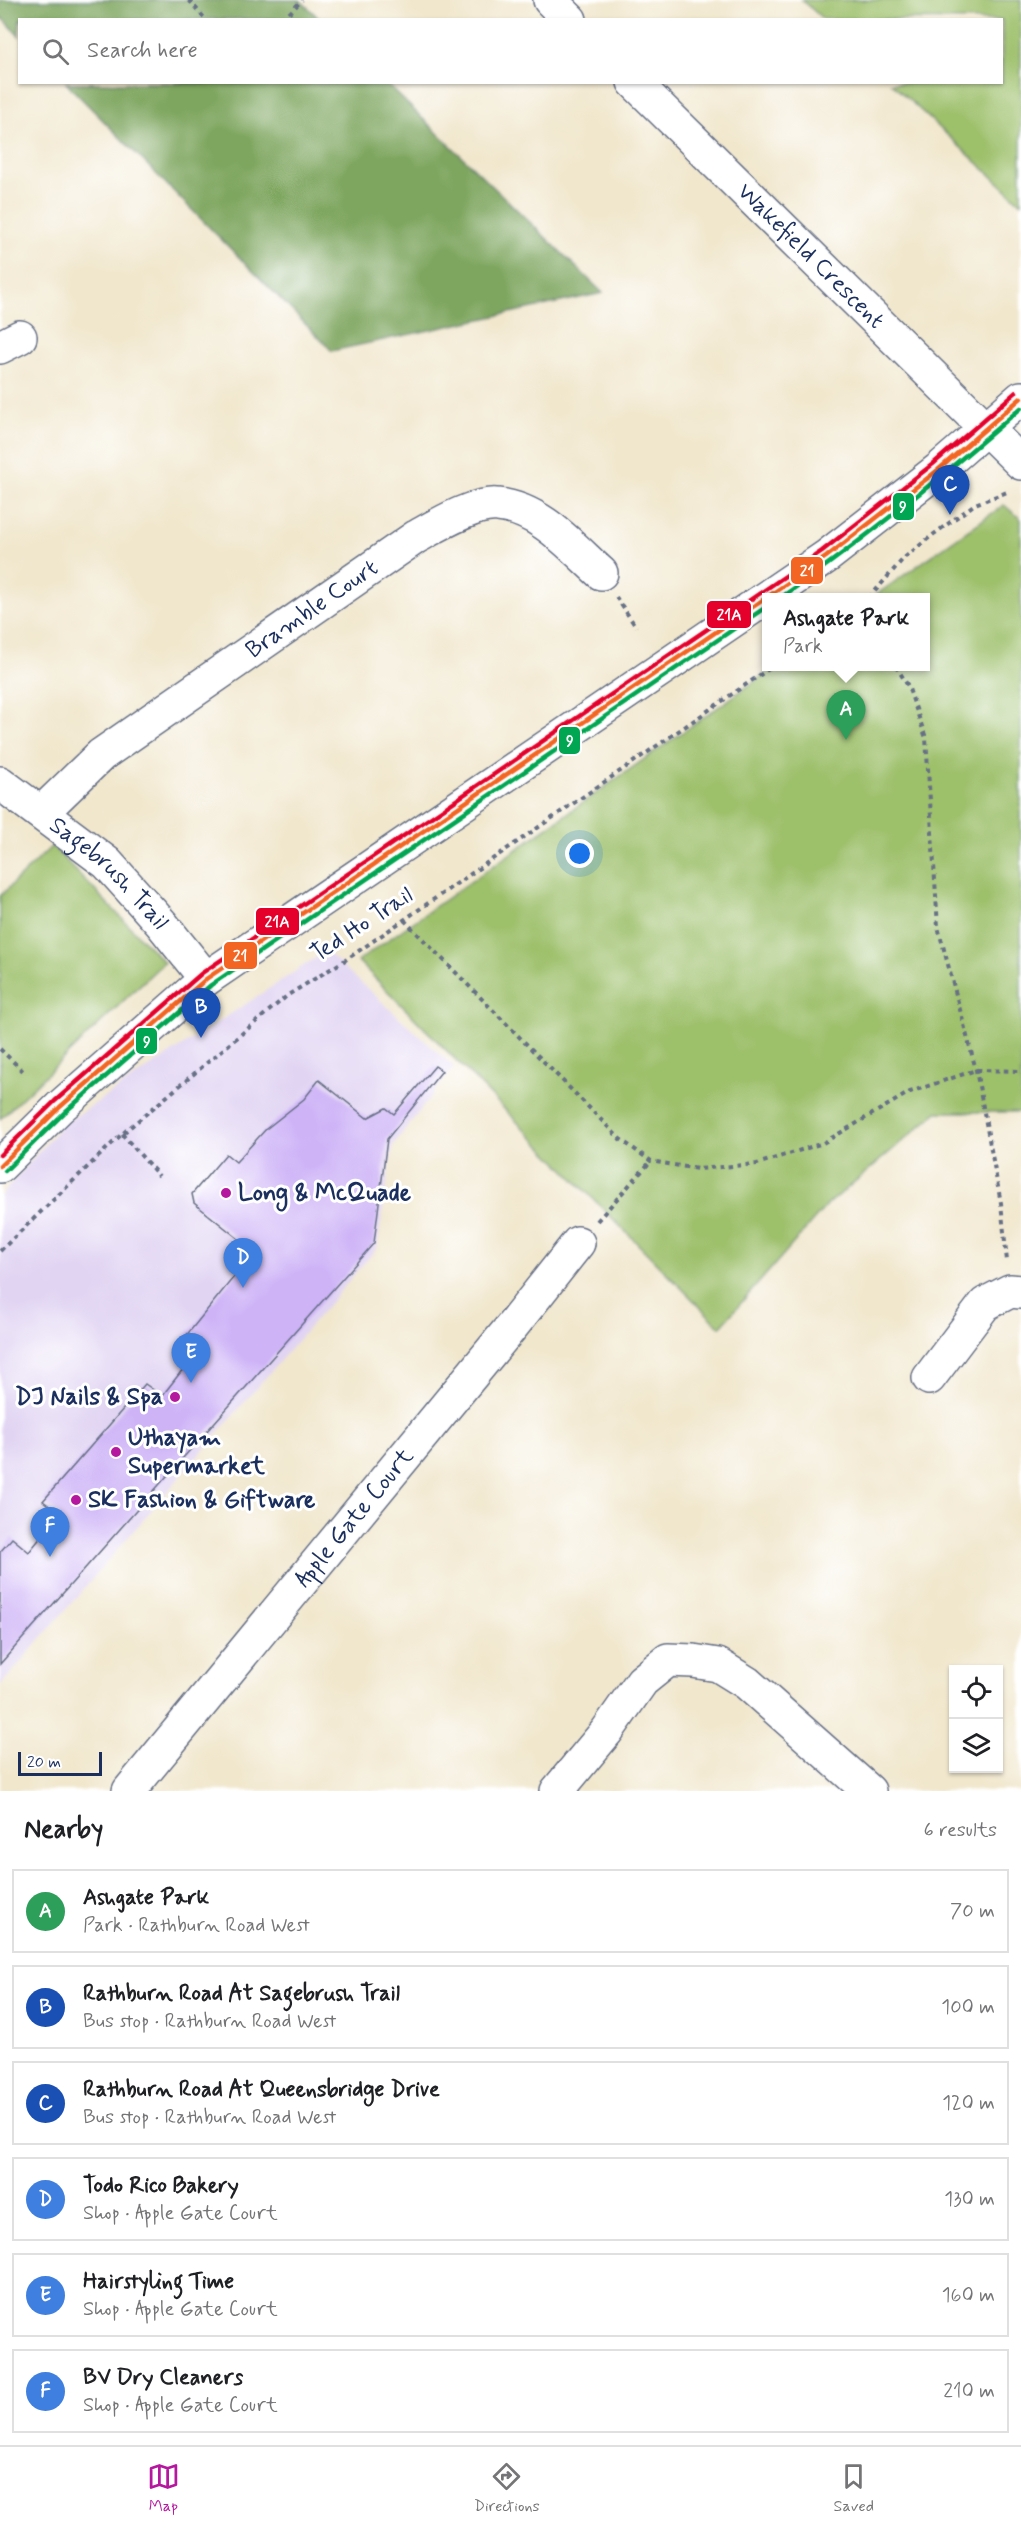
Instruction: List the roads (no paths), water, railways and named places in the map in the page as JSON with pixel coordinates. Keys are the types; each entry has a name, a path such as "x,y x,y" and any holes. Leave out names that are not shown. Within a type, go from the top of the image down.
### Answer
{"street":[{"path":"550,0 568,18"},
{"name":"Wakefield Crescent","path":"636,84 986,428 1015,477"},
{"path":"772,593 826,556 938,470 1021,398"},
{"name":"Bramble Court","path":"41,813 101,755 416,537 463,512 497,504 538,518 601,573"},
{"path":"0,1166 60,1107 206,979 762,600"},
{"name":"Sagebrush Trail","path":"0,783 106,863 161,924 206,979"},
{"name":"Apple Gate Court","path":"129,1791 513,1326 578,1243"},
{"path":"929,1378 985,1304 1016,1291"},
{"path":"557,1791 608,1731 642,1681 668,1660 718,1665 747,1683 869,1791"}],"place":[{"name":"Rathburn Road At Queensbridge Drive","path":"950,515"},
{"name":"Ashgate Park","path":"846,740"},
{"name":"Rathburn Road At Sagebrush Trail","path":"201,1038"},
{"name":"Long & McQuade","path":"226,1193"},
{"name":"Todo Rico Bakery","path":"243,1288"},
{"name":"Hairstyling Time","path":"191,1383"},
{"name":"DJ Nails & Spa","path":"175,1397"},
{"name":"Uthayam Supermarket","path":"116,1452"},
{"name":"SK Fashion & Giftware","path":"76,1500"},
{"name":"BV Dry Cleaners","path":"50,1557"}]}
